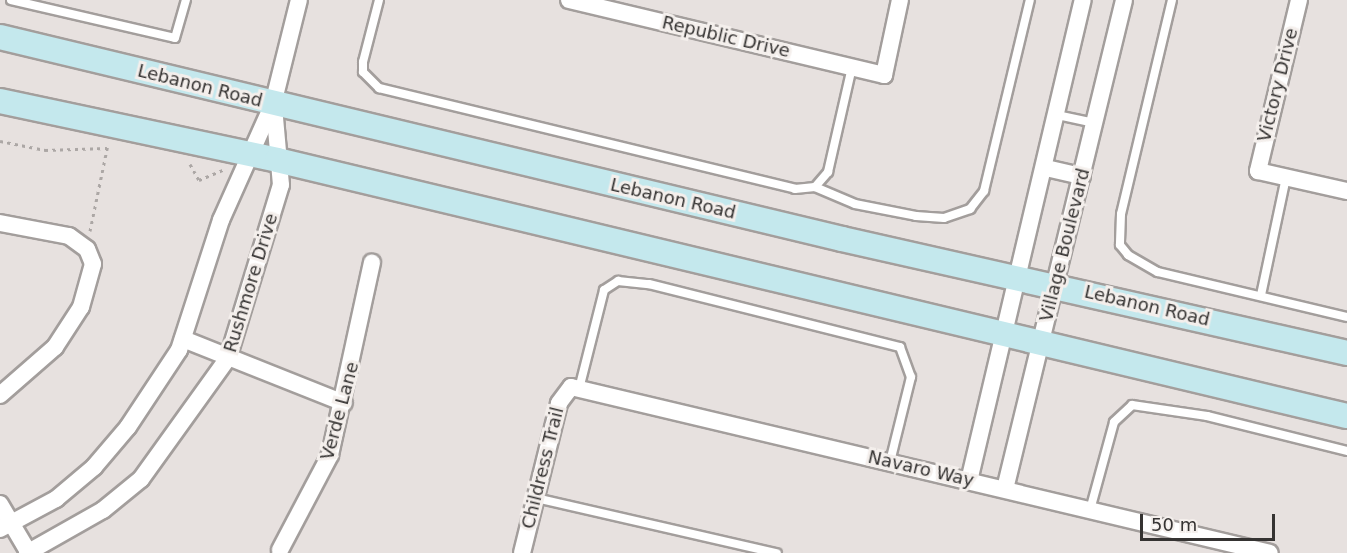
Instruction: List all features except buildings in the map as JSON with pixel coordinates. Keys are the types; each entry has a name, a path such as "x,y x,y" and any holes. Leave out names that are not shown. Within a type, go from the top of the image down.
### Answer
{"main road":[{"name":"Lebanon Road","path":"0,37 273,104 1347,353"},
{"path":"0,100 277,160 1347,416"}],"street":[{"name":"Rushmore Drive","path":"6,526 56,499 94,467 128,427 183,339 221,220 273,104 299,0"},
{"name":"Republic Drive","path":"569,0 884,75 900,0"},
{"name":"Village Boulevard","path":"969,481 1021,279 1083,0"},
{"name":"Village Boulevard","path":"1005,489 1040,342 1057,285 1124,0"},
{"name":"Victory Drive","path":"1286,177 1258,171 1299,0"},
{"name":"Rushmore Drive","path":"28,553 103,510 141,478 228,358 280,185 273,104"},
{"path":"1046,168 1082,176"},
{"path":"1286,177 1347,191"},
{"path":"0,222 69,236 90,257 81,307 55,347 0,395"},
{"name":"Verde Lane","path":"280,550 321,478 344,403 372,263"},
{"path":"183,339 344,403"},
{"name":"Navaro Way","path":"575,388 1270,553"},
{"name":"Childress Trail","path":"522,553 559,403 575,388"},
{"path":"0,504 6,526 28,553"}],"lane":[{"path":"10,0 175,38 186,0"},
{"path":"379,0 363,62 363,72 379,88 784,186 815,187 855,204 916,216 944,218 970,209 984,191 1030,0"},
{"path":"1172,0 1121,214 1120,245 1158,272 1347,317"},
{"path":"815,187 828,172 852,67"},
{"path":"1057,115 1095,124"},
{"path":"1261,296 1286,177"},
{"path":"575,388 604,290 618,281 649,284 900,347 911,376 890,462"},
{"path":"1090,510 1114,422 1132,405 1207,416 1347,451"},
{"path":"536,498 777,553"}],"path":[{"path":"90,257 107,148 115,125"},
{"path":"0,141 45,150 107,148"}]}
